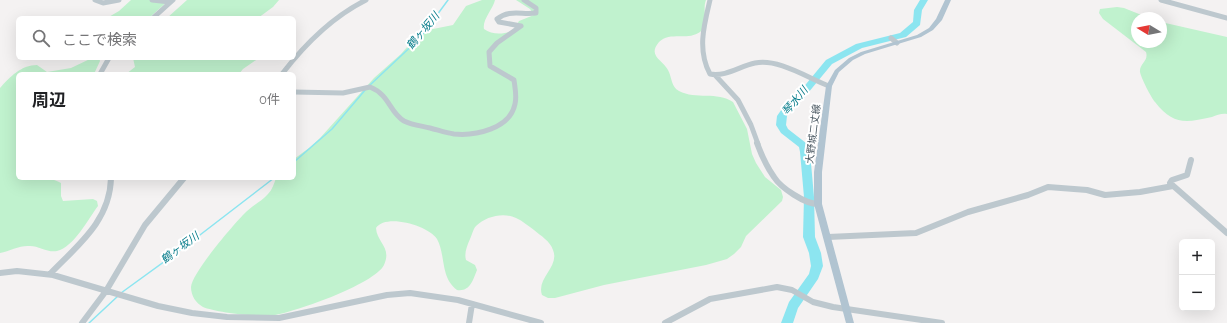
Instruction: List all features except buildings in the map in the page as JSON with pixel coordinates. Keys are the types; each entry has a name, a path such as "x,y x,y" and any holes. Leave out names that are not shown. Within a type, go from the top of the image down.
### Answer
{"main road":[{"name":"大野城二丈線","path":"850,323 828,237 815,204 829,86 837,72 851,60 863,53 893,40 919,36 934,26 939,20 948,0"}],"street":[{"path":"95,0 103,4 118,0"},
{"path":"152,0 172,1"},
{"path":"296,56 339,16 353,5 366,0"},
{"path":"296,92 343,93 370,87 386,97 399,118 412,124 459,135 480,133 498,126 506,122 510,117 514,107 516,87 514,80 490,66 489,52 520,26 499,22 497,19 499,17 508,12 536,13 536,8 524,0"},
{"path":"710,0 702,38 702,55 704,64 709,72 715,75 738,100 751,125 760,153 774,178 797,197 815,204"},
{"path":"1161,0 1227,18"},
{"path":"155,16 172,1"},
{"path":"101,72 108,60"},
{"path":"284,72 293,60"},
{"path":"715,75 762,62 783,67 829,86"},
{"path":"1191,160 1187,175 1172,180 1170,183 1227,234"},
{"path":"50,274 83,242 99,219 106,208 112,191 112,180"},
{"path":"82,323 106,291 145,225 182,180"},
{"path":"828,237 916,233 968,212 1028,195 1048,187 1087,190 1106,195 1140,192 1173,186"},
{"path":"0,274 24,270 50,274 143,302 184,311 226,316 278,320 402,293 432,296 472,304 541,323"},
{"path":"665,323 710,299 777,287 785,288 798,293 823,305 846,310 942,323"},
{"path":"469,323 472,304"}],"green space":[{"path":"131,0 169,0 151,16 110,16 119,11"},
{"path":"187,0 279,0 273,7 261,16 169,16"},
{"path":"482,0 495,0 486,18 484,29 491,32 506,33 513,31 519,21 534,15 530,9 516,0 706,0 703,29 695,35 674,36 663,39 656,47 655,54 657,58 666,66 674,87 679,91 692,95 720,97 733,102 747,129 752,154 756,163 765,177 781,190 783,197 782,201 746,236 741,247 727,259 706,265 604,285 555,298 548,298 542,295 541,289 542,283 553,262 553,250 550,244 534,230 516,218 501,215 490,217 474,229 465,257 466,260 475,265 477,270 474,278 465,289 457,290 448,279 442,252 437,239 426,230 398,221 381,224 376,228 386,254 384,265 377,273 365,281 331,297 295,310 269,316 255,316 209,309 198,303 194,299 191,290 193,280 214,249 247,211 269,192 273,187 275,180 296,180 296,158 320,138 374,78 401,54 415,38 428,30 453,25 466,6"},
{"path":"1117,7 1134,12 1131,12 1131,40 1103,19 1099,13 1100,9"},
{"path":"1167,23 1227,37 1227,114 1187,121 1168,115 1151,96 1140,72 1147,55 1146,52 1141,48 1167,48"},
{"path":"88,60 100,61 95,72 47,72 71,68"},
{"path":"133,60 256,60 241,72 129,72 135,67"},
{"path":"37,65 47,72 17,72 26,67"},
{"path":"16,73 16,180 54,180 61,183 61,196 63,201 93,199 97,201 98,206 80,232 69,244 57,251 26,246 0,253 0,88"}],"waterway":[{"name":"鶴ヶ坂川","path":"370,85 420,38 448,0"},
{"name":"琴水川","path":"787,323 793,306 814,276 817,266 815,253 809,237 809,197 805,152 803,145 784,131 781,125 782,116 787,108 800,97 829,62 859,46 903,35 917,23 918,10 924,0"},
{"name":"鶴ヶ坂川","path":"296,160 332,129 366,89"},
{"name":"鶴ヶ坂川","path":"121,293 183,248 271,180"},
{"name":"鶴ヶ坂川","path":"89,323 118,296"}]}
